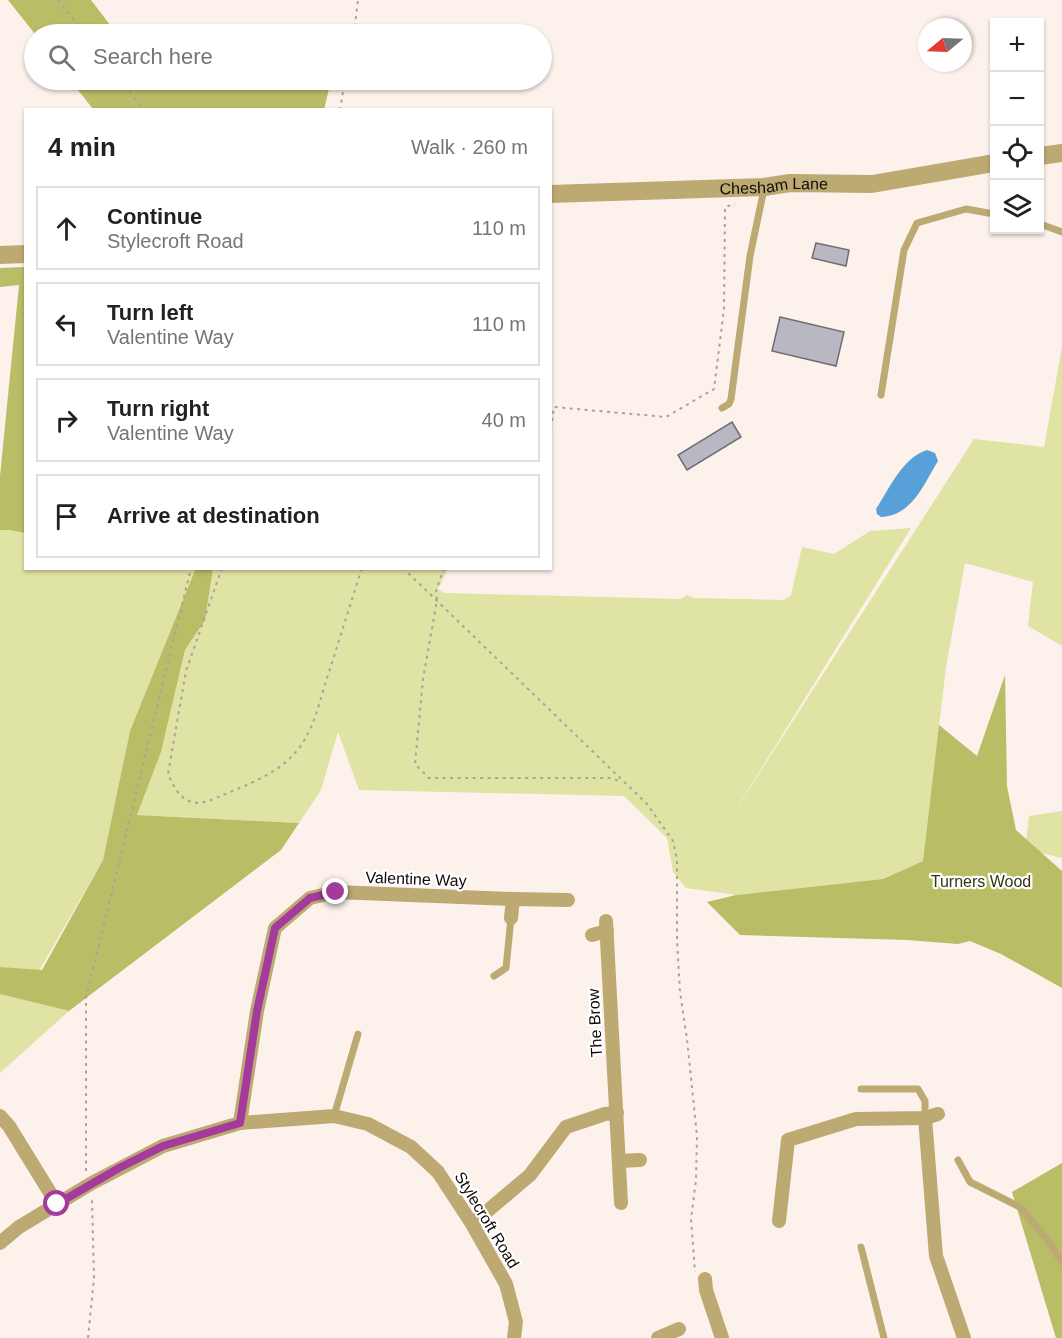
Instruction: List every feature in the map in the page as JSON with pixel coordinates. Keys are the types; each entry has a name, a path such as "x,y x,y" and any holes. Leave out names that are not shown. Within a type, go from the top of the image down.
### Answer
{"street":[{"path":"1044,155 1062,153"},
{"name":"Chesham Lane","path":"552,194 764,192 790,183 872,184 990,164"},
{"path":"0,255 24,254"},
{"name":"Valentine Way","path":"240,1123 257,1011 275,928 310,898 336,892 568,900"},
{"path":"511,918 513,899"},
{"name":"The Brow","path":"592,935 606,926 621,1203"},
{"path":"472,1224 530,1175 566,1127 605,1114 617,1113"},
{"path":"0,1116 9,1126 57,1204"},
{"name":"Stylecroft Road","path":"0,1243 19,1227 57,1204 119,1168 163,1146 240,1123 334,1116 368,1124 411,1147 438,1172 472,1224 506,1284 516,1322 514,1338"},
{"path":"779,1221 788,1140 856,1119 932,1116 936,1256 964,1338"},
{"path":"620,1161 640,1160"},
{"path":"701,1278 722,1338"},
{"path":"658,1338 679,1329"}],"lane":[{"path":"722,408 729,404 731,399 750,256 764,192"},
{"path":"881,395 904,250 917,223 966,209 990,213"},
{"path":"1044,225 1062,232"},
{"path":"494,976 506,968 511,918"},
{"path":"334,1116 358,1034"},
{"path":"861,1089 918,1089 932,1116"},
{"path":"958,1160 970,1182 1020,1207 1049,1242 1062,1262"},
{"path":"861,1247 884,1338"}],"path":[{"path":"58,0 77,24"},
{"path":"355,24 358,0"},
{"path":"128,90 142,108"},
{"path":"340,108 343,90"},
{"path":"552,422 554,407 666,417 714,389 724,309 725,207 764,192"},
{"path":"86,1171 86,998 191,570"},
{"path":"221,570 186,671 168,774 174,790 185,800 204,803 256,781 278,768 296,753 312,724 361,570"},
{"path":"405,570 429,596 437,600 647,804 673,841 677,859 677,941 680,992 697,1136 696,1180 691,1219 701,1278"},
{"path":"443,570 436,591 437,600 423,679 415,764 429,778 611,778 625,783"},
{"path":"88,1338 94,1278 92,1191"}],"green space":[{"path":"8,0 91,0 109,24 27,24"},
{"path":"78,90 329,90 324,108 92,108"},
{"path":"24,267 24,533 0,530 0,476 19,285 0,287 0,268"},
{"path":"1062,347 1062,646 1028,626 1033,582 965,563 946,667 923,861 883,879 736,895 686,888 673,872 667,838 624,796 359,790 338,732 321,790 299,823 137,815 161,752 185,650 205,620 213,570 448,570 438,589 444,593 681,599 687,595 694,598 784,600 791,595 802,547 834,554 870,531 911,528 728,822 974,439 1044,447"},
{"path":"0,530 24,533 24,570 196,570 130,731 103,860 39,971 0,967"},
{"path":"195,570 213,570 205,620 185,650 161,752 137,815 299,823 281,850 69,1011 0,994 0,967 42,970 103,860 130,731"},
{"name":"Turners Wood","path":"1005,675 1007,786 1016,830 1062,871 1062,988 1001,954 970,941 958,944 907,940 740,935 707,902 736,895 883,879 923,861 939,725 977,756"},
{"path":"1062,811 1062,858 1025,849 1029,816"},
{"path":"0,994 69,1011 0,1073"},
{"path":"1062,1163 1062,1338 1056,1338 1012,1192"}],"water":[{"path":"927,450 935,453 938,461 922,489 901,511 881,517 877,514 876,509 897,475 910,460"}],"building":[{"path":"816,243 849,250 846,266 812,258"},
{"path":"780,317 844,332 836,366 772,351"},
{"path":"732,422 741,437 687,470 678,455"}],"route":[{"path":"57,1204 119,1168 163,1146 240,1123 257,1011 275,928 310,898 336,892"}]}
